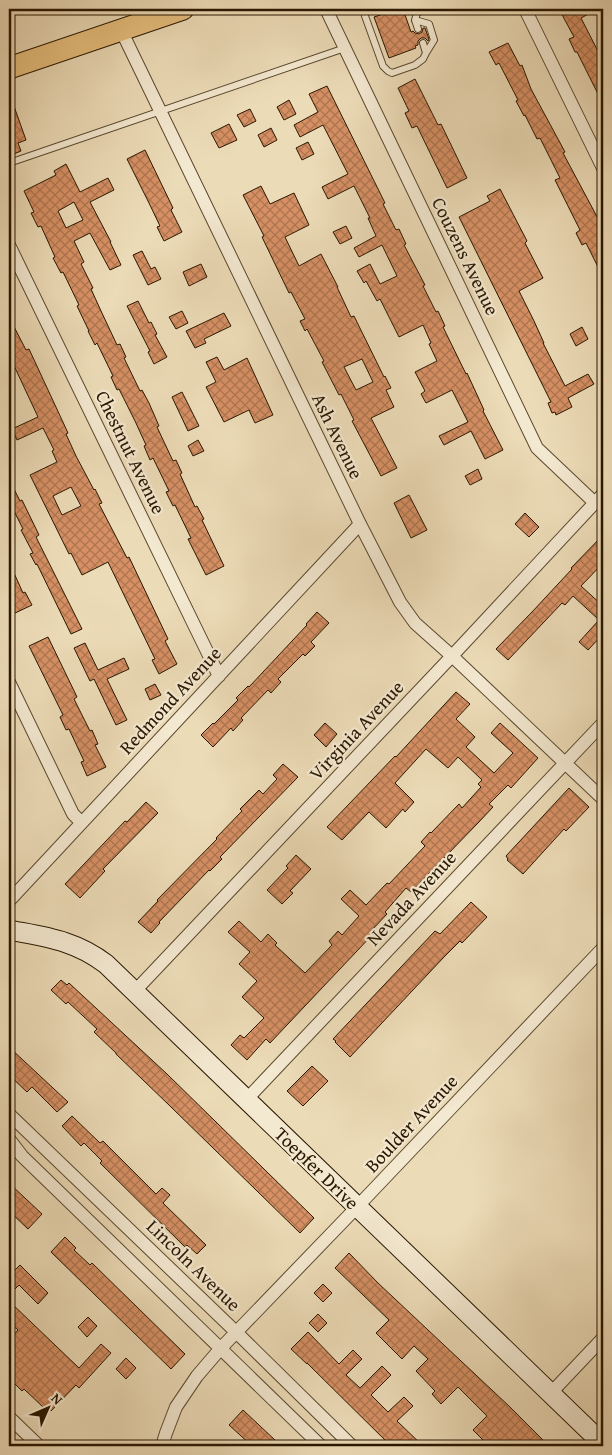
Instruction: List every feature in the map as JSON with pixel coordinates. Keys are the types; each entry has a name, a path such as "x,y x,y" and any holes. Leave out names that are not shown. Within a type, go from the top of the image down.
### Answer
{"main road":[{"path":"9,68 183,9"}],"street":[{"name":"Couzens Avenue","path":"326,9 537,448 599,499"},
{"path":"525,9 603,168"},
{"name":"Ash Avenue","path":"121,30 360,524 400,602 415,623 566,762 603,799"},
{"name":"Chestnut Avenue","path":"9,245 219,676"},
{"name":"Virginia Avenue","path":"135,991 599,499"},
{"name":"Redmond Avenue","path":"9,901 360,524"},
{"path":"9,682 73,814 81,822"},
{"name":"Nevada Avenue","path":"246,1100 603,723"},
{"name":"Toepfer Drive","path":"9,930 77,946 100,960 135,991 603,1444"},
{"name":"Boulder Avenue","path":"162,1446 176,1406 196,1376 603,948"},
{"name":"Lincoln Avenue","path":"9,1114 352,1446"},
{"path":"27,1131 10,1145 321,1446"},
{"path":"550,1394 603,1338"},
{"path":"9,1417 39,1446"}],"lane":[{"path":"364,9 383,66 392,73 415,65 423,59 434,40 429,24 415,20"},
{"path":"418,29 415,20 417,13 425,9"},
{"path":"424,43 426,53"},
{"path":"9,163 345,48"}],"building":[{"path":"403,9 411,32 419,34 425,28 429,39 428,41 425,38 421,38 418,41 418,45 415,46 416,48 389,58 374,17"},
{"path":"559,9 598,9 581,18 603,61 603,104 577,52 575,52 569,39 574,37"},
{"path":"508,43 520,66 522,65 531,89 603,228 603,277 586,243 582,245 576,233 580,230 555,180 560,178 540,138 537,139 516,101 518,100 499,63 496,65 489,52"},
{"path":"415,79 438,125 441,124 467,178 447,188 417,126 412,128 405,113 409,111 398,88"},
{"path":"327,86 385,203 383,204 396,230 399,229 406,244 404,245 425,285 423,286 436,312 438,311 445,326 443,327 503,450 485,459 471,431 444,445 439,436 468,422 452,390 426,403 421,394 425,391 415,372 437,361 423,325 399,337 380,299 377,301 366,281 364,283 357,271 370,264 380,284 397,276 382,245 359,257 354,248 376,236 368,218 370,218 354,186 328,199 322,187 348,174 323,125 300,137 294,125 318,112 309,94"},
{"path":"9,96 26,140 18,143 21,151 9,156"},
{"path":"289,100 296,114 284,120 277,107"},
{"path":"250,109 256,121 244,127 237,115"},
{"path":"229,124 237,140 219,148 211,133"},
{"path":"271,128 277,140 264,147 258,135"},
{"path":"308,142 314,154 302,160 296,148"},
{"path":"145,150 173,208 171,210 182,232 164,241 157,227 160,226 127,159"},
{"path":"66,164 80,192 108,178 114,190 90,202 121,265 110,270 90,233 74,241 84,262 81,264 93,288 91,289 101,311 117,345 120,344 126,357 124,358 140,391 142,390 149,403 159,426 157,427 173,461 176,460 182,473 180,474 195,507 197,506 204,519 202,520 224,566 206,575 188,539 191,538 175,505 173,506 166,492 169,491 153,458 150,460 144,446 146,445 135,421 119,389 117,390 111,377 113,376 97,343 95,345 88,331 77,306 79,305 63,272 61,273 53,258 55,257 41,226 38,227 31,213 34,212 24,191 56,175 54,171","holes":["74,202 83,220 66,228 58,211"]},
{"path":"261,186 270,204 294,193 309,225 285,237 299,266 321,254 351,317 354,316 391,388 386,390 394,407 371,418 397,468 381,476 352,421 354,420 341,394 339,395 322,362 324,361 307,329 305,331 300,321 305,319 291,292 289,293 262,237 264,236 243,195","holes":["362,359 373,382 356,390 344,367"]},
{"path":"500,189 527,241 525,243 543,278 519,291 543,343 565,386 588,374 594,384 568,398 572,407 556,415 555,412 552,413 548,403 551,402 459,217 490,201 487,196"},
{"path":"346,226 352,238 340,244 333,232"},
{"path":"142,251 151,269 155,267 161,279 148,285 133,255"},
{"path":"201,264 207,277 189,286 183,272"},
{"path":"138,301 149,323 151,322 157,334 155,335 167,357 154,364 148,352 150,351 127,306"},
{"path":"182,311 188,323 176,329 169,317"},
{"path":"224,313 231,326 204,339 206,343 195,348 186,331"},
{"path":"9,317 26,350 29,349 68,433 66,434 76,456 102,503 99,504 127,558 129,557 168,639 165,641 177,664 159,674 152,660 155,659 108,562 82,575 71,553 69,554 30,475 57,462 52,451 54,450 43,428 17,440 12,429 38,417 9,355","holes":["71,487 81,506 62,515 53,496"]},
{"path":"582,327 588,339 576,346 570,334"},
{"path":"217,357 224,370 247,358 273,415 255,423 249,410 224,422 206,387 216,382 206,362"},
{"path":"182,392 199,426 188,431 172,397"},
{"path":"198,440 204,451 193,456 188,446"},
{"path":"478,469 482,479 470,485 465,476"},
{"path":"9,479 20,501 22,500 39,535 36,537 82,629 71,634 37,564 30,554 33,553 9,501"},
{"path":"409,495 427,530 411,538 394,503"},
{"path":"525,513 539,527 529,537 515,524"},
{"path":"603,535 603,563 581,586 603,606 603,634 588,650 579,642 599,620 573,596 565,605 562,603 508,660 496,649"},
{"path":"9,562 23,593 25,592 32,605 13,614 9,605"},
{"path":"317,612 329,623 311,642 315,646 305,656 303,654 278,679 281,682 271,693 268,690 241,718 243,720 233,731 231,728 213,747 201,735 238,700 236,698 249,687"},
{"path":"48,637 77,697 74,699 90,731 92,730 98,744 95,745 106,767 87,776 81,762 84,761 69,729 66,730 60,717 63,715 29,646"},
{"path":"85,643 98,670 124,658 129,669 107,679 127,720 116,725 94,679 90,681 74,648"},
{"path":"155,684 161,695 150,700 145,689"},
{"path":"456,692 470,704 456,719 475,737 466,747 494,773 513,753 491,733 500,723 538,758 511,788 508,785 489,804 493,807 411,892 406,888 385,912 387,914 371,931 374,933 270,1043 266,1039 247,1060 231,1045 240,1035 244,1038 264,1018 242,997 257,981 239,964 250,952 228,932 239,921 261,942 268,934 277,943 275,945 305,973 332,945 329,941 338,931 342,935 359,916 341,899 350,890 366,905 425,846 421,842 430,832 459,804 462,808 481,787 478,784 482,780 458,757 448,768 426,749 395,783 414,802 405,812 403,809 386,828 369,812 342,840 327,827 396,757"},
{"path":"325,723 337,734 326,747 314,735"},
{"path":"283,764 298,777 220,857 222,859 159,922 151,933 138,922 217,839 242,811 240,809 259,790 263,794 277,779 273,775"},
{"path":"569,788 589,807 566,831 564,829 523,874 507,860 506,856"},
{"path":"146,802 158,813 103,869 105,871 80,898 65,884 125,821 127,822"},
{"path":"296,855 311,869 290,891 293,893 282,904 267,890 288,868 286,866"},
{"path":"471,902 487,917 462,943 460,941 444,957 350,1057 333,1039 435,931 440,934"},
{"path":"61,980 67,985 69,983 167,1074 314,1218 300,1233 94,1032 97,1029 68,1002 66,1004 51,990"},
{"path":"9,1047 68,1102 57,1112 32,1087 27,1092 9,1075"},
{"path":"312,1066 328,1081 303,1106 287,1091"},
{"path":"72,1116 100,1143 103,1141 156,1194 162,1188 170,1195 163,1203 206,1245 197,1254 187,1245 185,1247 100,1163 102,1161 84,1143 81,1146 62,1126"},
{"path":"9,1183 42,1214 28,1229 9,1211"},
{"path":"65,1237 76,1248 74,1250 90,1265 92,1263 185,1354 171,1369 51,1252"},
{"path":"349,1253 549,1446 519,1446 514,1442 509,1446 489,1446 473,1430 487,1416 458,1387 441,1404 432,1394 435,1391 416,1371 428,1359 414,1346 402,1359 376,1333 389,1320 335,1268"},
{"path":"20,1265 48,1293 38,1304 19,1285 9,1295 9,1276"},
{"path":"323,1284 332,1293 323,1302 314,1293"},
{"path":"9,1301 79,1368 101,1344 111,1353 79,1388 76,1385 51,1411 46,1407 44,1408 24,1389 22,1391 9,1378 9,1340 18,1330 9,1322"},
{"path":"318,1314 327,1323 318,1332 309,1323"},
{"path":"88,1317 97,1326 87,1337 78,1327"},
{"path":"308,1332 339,1364 353,1350 362,1359 346,1375 360,1388 382,1366 391,1375 371,1395 388,1412 404,1397 413,1406 397,1421 423,1446 391,1446 291,1349"},
{"path":"126,1358 136,1368 126,1379 116,1369"},
{"path":"243,1410 276,1441 270,1446 252,1446 229,1425"}]}
